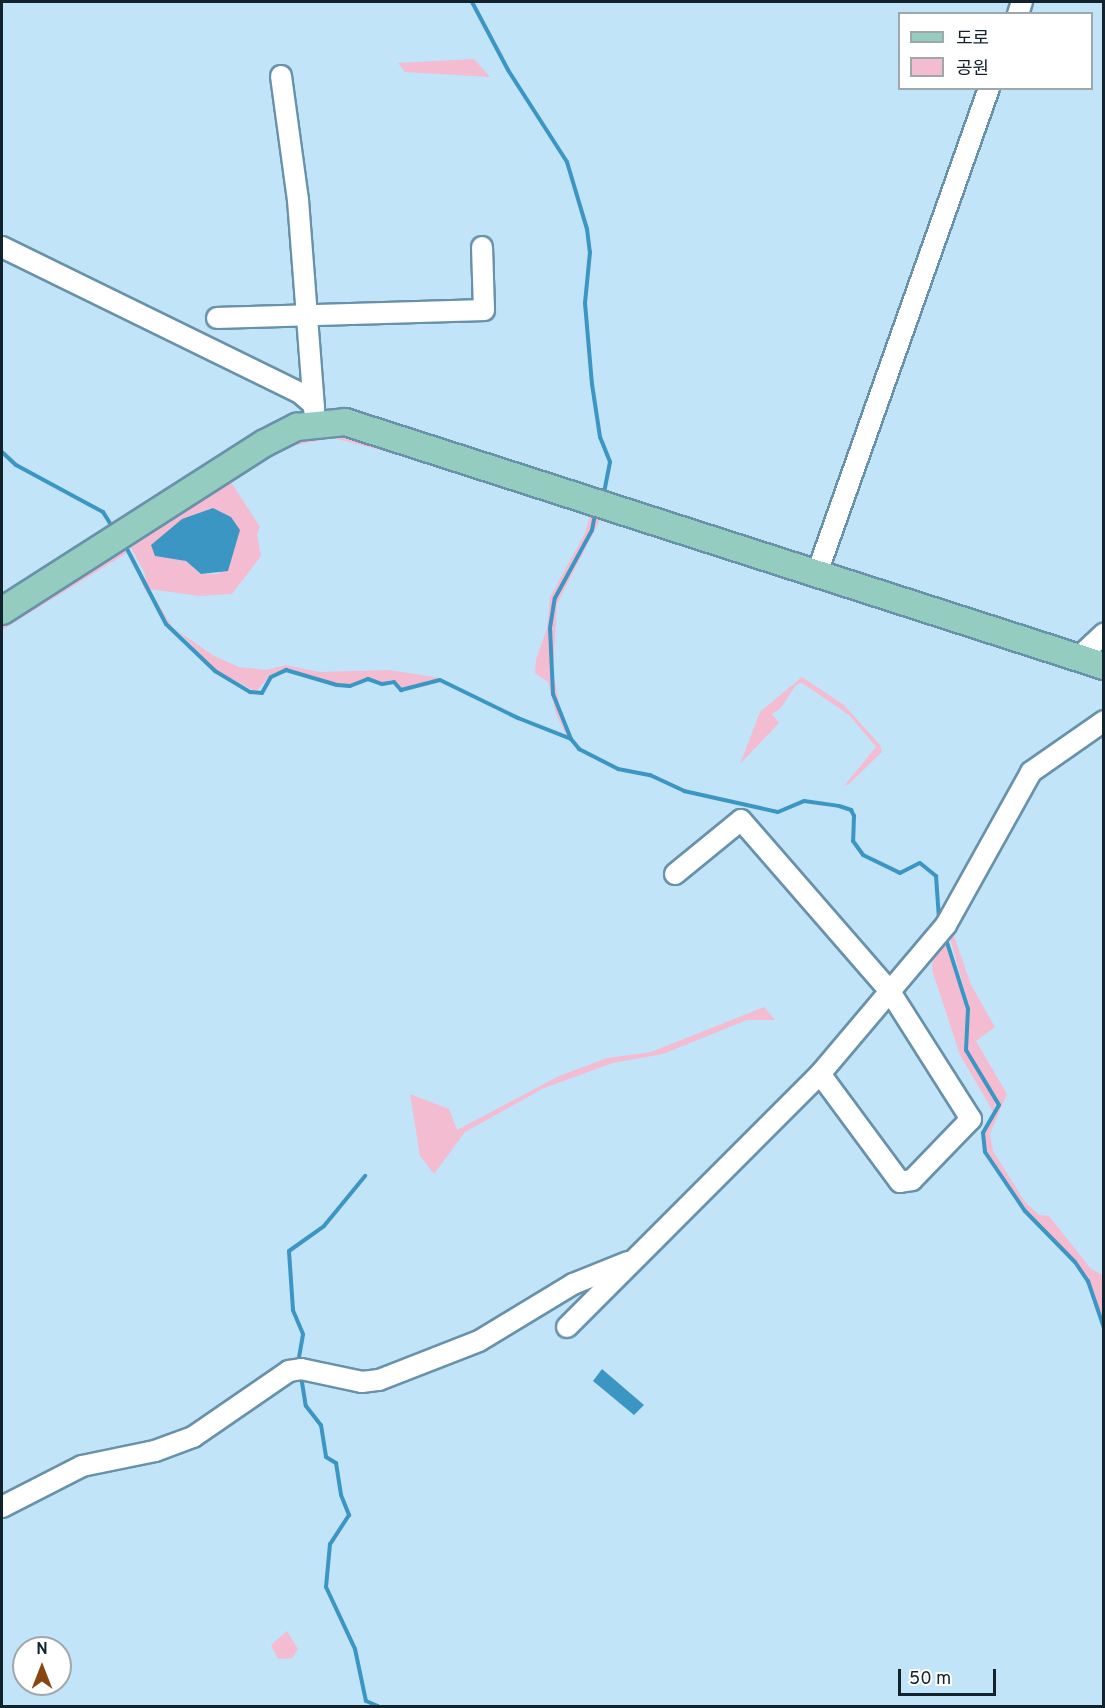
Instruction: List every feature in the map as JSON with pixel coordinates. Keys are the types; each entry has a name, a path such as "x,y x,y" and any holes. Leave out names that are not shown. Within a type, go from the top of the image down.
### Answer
{"main road":[{"path":"2,611 265,443 297,427 314,415 353,424 1080,656 1104,666"}],"street":[{"path":"281,76 298,200 314,415"},
{"path":"817,573 988,90"},
{"path":"2,247 300,393 314,415"},
{"path":"217,318 484,310 482,247"},
{"path":"1080,656 1104,634"},
{"path":"567,1328 820,1074 946,925 1031,772 1104,721"},
{"path":"675,874 741,820 889,990 971,1119 912,1180 900,1182 820,1074"},
{"path":"2,1507 82,1466 155,1451 193,1437 289,1371 301,1369 362,1382 379,1380 479,1341 573,1284 638,1258"}],"green space":[{"path":"474,59 490,77 405,72 398,63"},
{"path":"340,431 1103,675 1103,680 890,609 872,607 859,598 600,520 557,604 553,671 560,709 572,738 566,735 556,714 548,682 535,673 536,660 547,628 550,597 585,533 590,515 443,466 333,438 286,447 229,479 260,527 257,534 261,556 232,594 199,596 149,589 173,628 144,588 126,543 147,585 145,574 127,540 300,435","holes":["213,508 237,524 219,574 201,574 186,561 155,556 164,535 191,516"]},
{"path":"124,544 127,553 2,630 2,618"},
{"path":"178,631 214,656 239,667 267,670 285,665 320,672 389,670 440,678 402,688 394,680 382,682 368,677 350,685 338,684 286,669 270,675 256,692 216,670"},
{"path":"802,677 844,705 880,745 882,752 849,784 844,786 876,747 849,715 802,683 796,685 781,708 772,714 779,723 740,764 760,712"},
{"path":"1103,730 1103,735 1054,763 1034,783 965,917 953,933 971,985 995,1027 976,1041 1007,1094 990,1134 993,1151 1025,1202 1039,1215 1049,1216 1091,1269 1103,1275 1103,1324 1089,1280 1076,1261 1026,1210 986,1151 984,1134 1001,1105 967,1050 970,1009 951,942 946,935 1037,771"},
{"path":"944,937 967,1009 964,1050 995,1100 994,1113 960,1055 932,970 933,955"},
{"path":"764,1007 775,1020 747,1020 663,1054 613,1063 544,1088 465,1132 434,1174 420,1156 410,1094 449,1109 457,1130 559,1076 607,1058 651,1052"},
{"path":"287,1631 298,1649 292,1658 278,1659 271,1645"}],"water":[{"path":"213,508 231,517 240,530 228,571 201,574 186,561 155,556 151,545 182,519"},
{"path":"602,1369 644,1405 634,1415 593,1381"}],"waterway":[{"path":"472,2 508,70 567,162 587,229 590,252 585,303 592,384 600,437 610,462 604,494"},
{"path":"2,452 16,465 103,512 113,528"},
{"path":"571,739 553,694 550,628 555,598 592,530 595,515"},
{"path":"125,545 166,624 215,671 250,692 262,693 271,677 286,670 337,685 350,686 368,679 382,684 394,682 401,690 440,680 518,718 571,739 579,749 618,769 650,775 684,791 778,812 804,801 839,806 851,810 854,816 853,841 863,855 900,873 920,863 936,876 939,919"},
{"path":"945,936 968,1009 966,1050 999,1105 983,1133 985,1152 1025,1211 1075,1262 1088,1281 1104,1328"},
{"path":"298,1363 303,1334 293,1310 289,1251 324,1226 365,1176"},
{"path":"301,1376 306,1406 321,1425 326,1457 336,1463 341,1495 349,1515 330,1544 326,1587 355,1649 366,1701 378,1706"}]}
